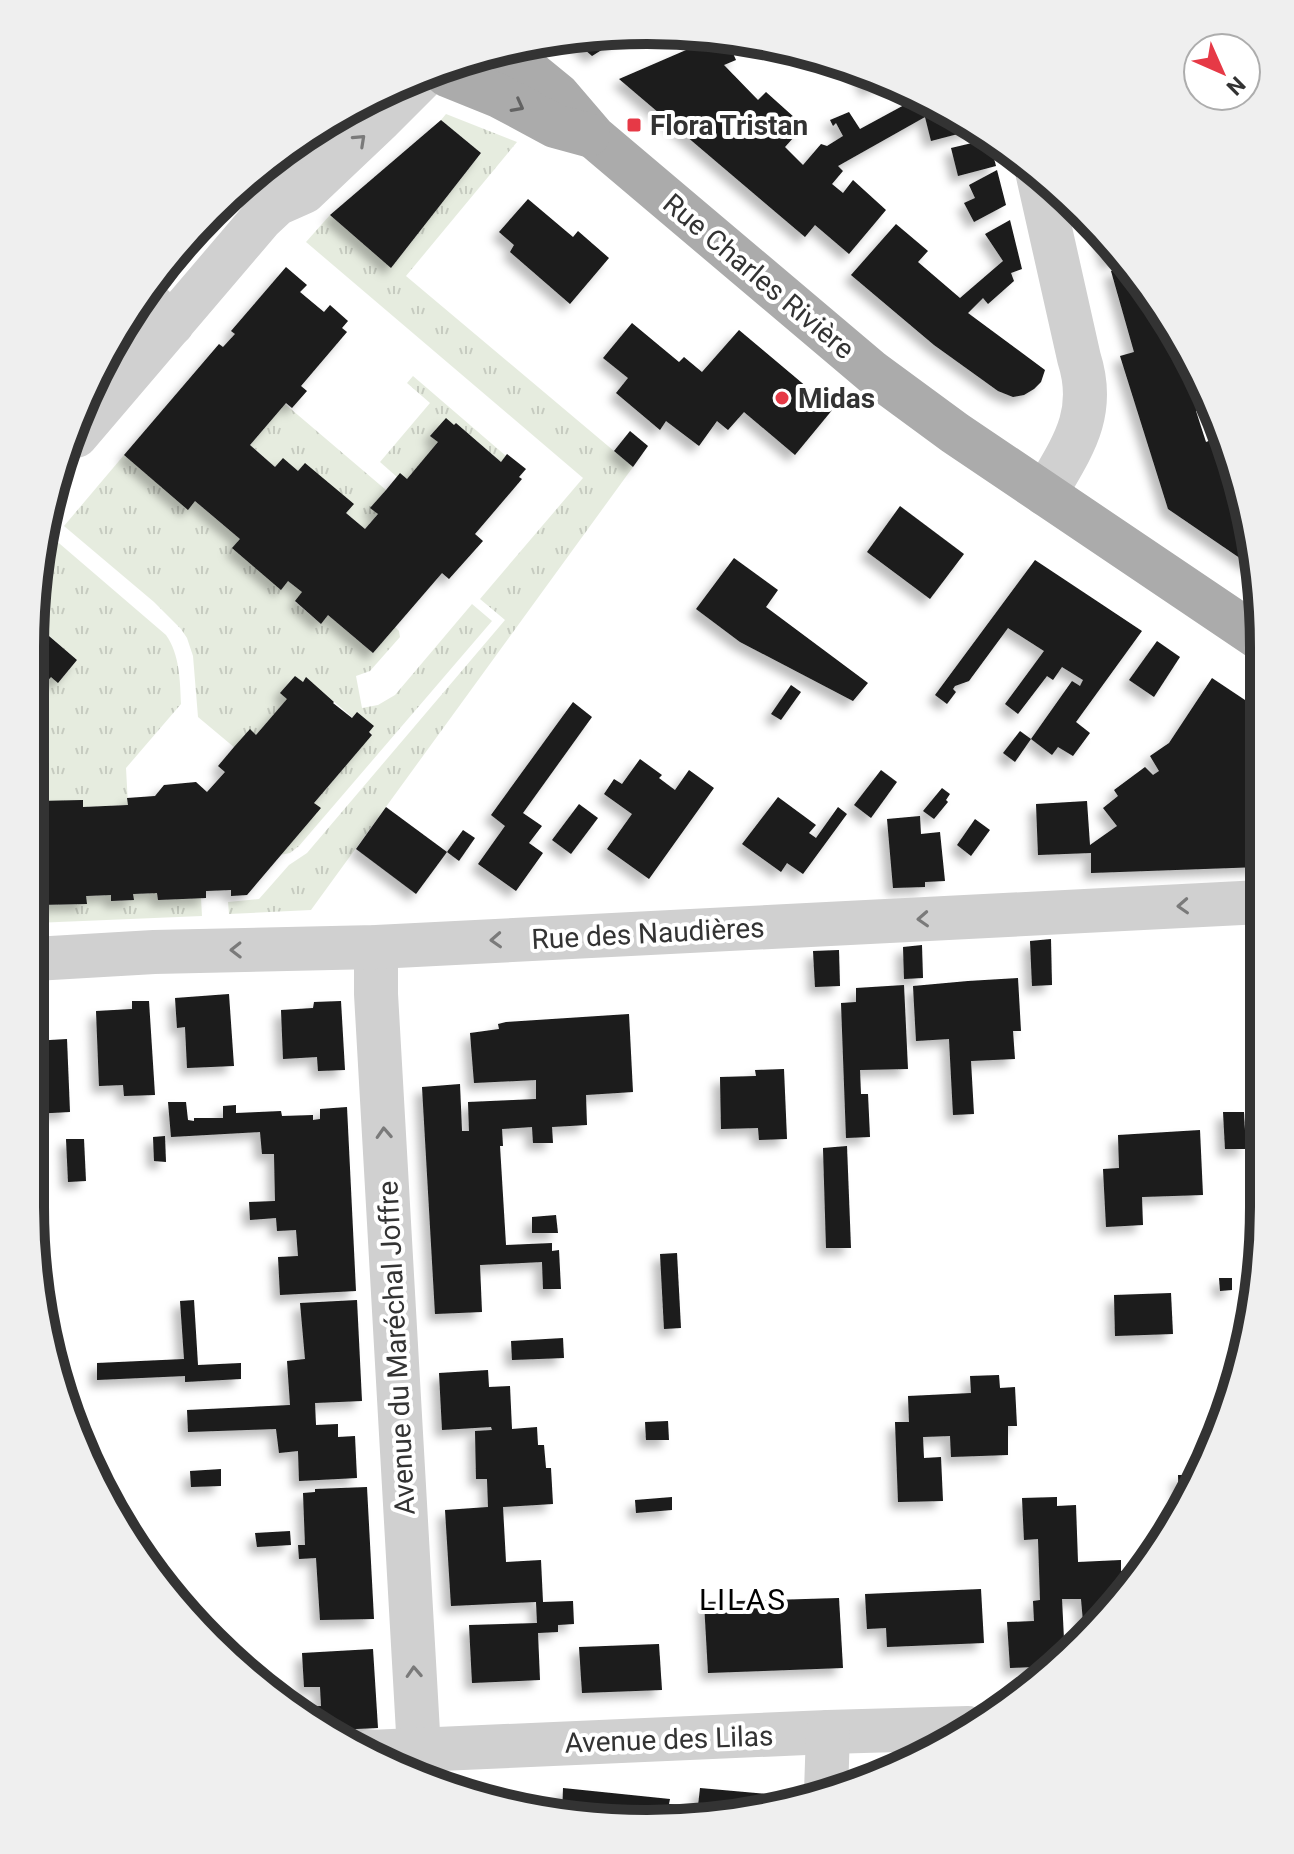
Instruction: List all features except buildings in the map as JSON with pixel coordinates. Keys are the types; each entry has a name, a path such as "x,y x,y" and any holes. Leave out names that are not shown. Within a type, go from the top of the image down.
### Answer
{"main road":[{"name":"Rue Charles Rivière","path":"515,59 558,95 594,137 872,372 947,427 1250,632"},
{"name":"Rue Charles Rivière","path":"451,77 499,96 555,126 594,137"}],"street":[{"path":"92,412 158,312 220,266 277,204 304,192 384,117 419,89"},
{"path":"277,204 281,181 309,148"},
{"path":"1042,191 1083,372 1086,400 1082,422 1072,446 1045,494"},
{"name":"Rue des Naudières","path":"44,958 154,952 376,947 1250,903"},
{"name":"Avenue du Maréchal Joffre","path":"376,947 419,1750"},
{"name":"Avenue des Lilas","path":"387,1751 949,1729"},
{"path":"826,1782 828,1732"}],"green space":[{"path":"446,114 517,142 406,276 633,467 311,910 229,914 228,902 259,899 289,865 307,853 505,620 480,599 583,478 306,242 330,215 391,267 481,153 441,120"},
{"path":"413,376 506,456 501,462 456,423 407,479 397,477 380,462 430,403 407,383"},
{"path":"285,404 386,490 371,508 378,514 365,529 283,459 275,467 250,445"},
{"path":"124,455 188,509 195,501 240,539 281,589 288,581 302,592 295,602 321,624 328,615 373,653 395,627 399,631 400,637 370,671 356,676 362,708 378,705 395,695 472,604 492,621 290,853 280,855 320,808 314,803 372,734 306,678 241,753 198,717 193,656 181,629 154,602 64,526"},
{"path":"54,539 166,635 171,643 180,677 181,704 126,768 128,805 44,809 44,685 51,677 59,682 77,660 49,636 44,641"},
{"path":"157,893 158,900 201,898 202,916 44,923 44,905 86,904 86,896 111,895 111,901 133,900 133,894"}],"place":[{"name":"Flora Tristan","path":"634,125"},
{"name":"Midas","path":"782,398"}],"district":[{"name":"LILAS","path":"743,1600"}]}
